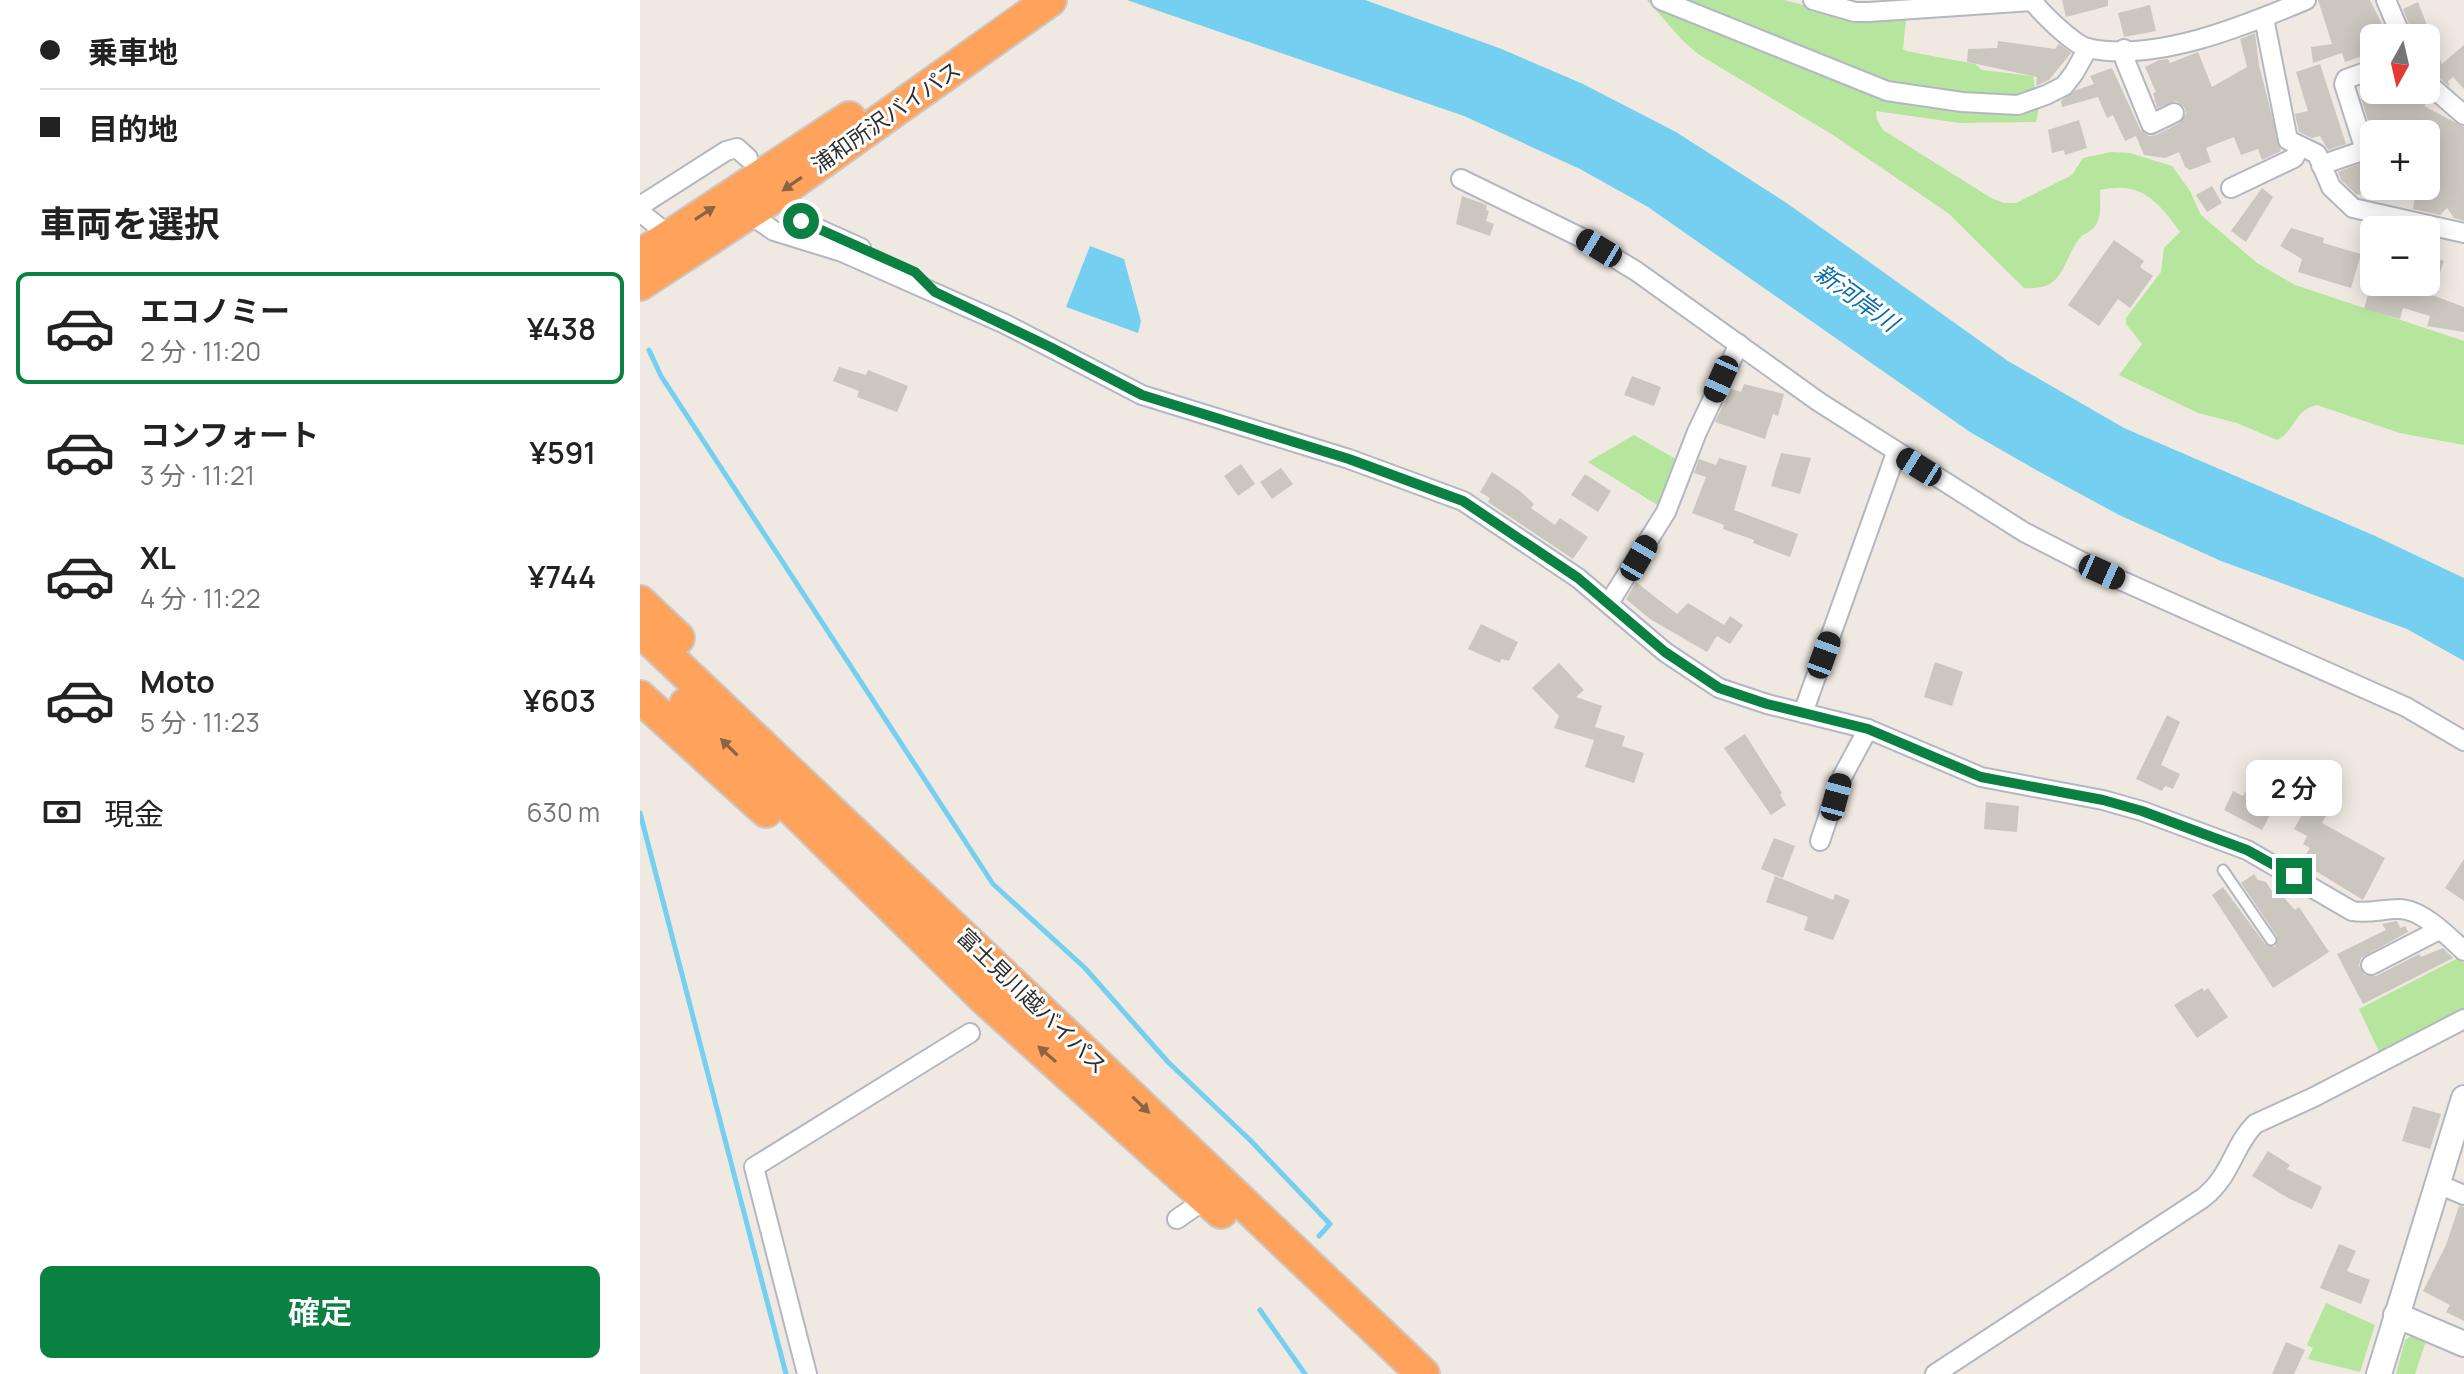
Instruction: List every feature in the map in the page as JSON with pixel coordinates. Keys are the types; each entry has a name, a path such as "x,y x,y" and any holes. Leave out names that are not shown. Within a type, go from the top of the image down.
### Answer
{"highway":[{"name":"浦和所沢バイパス","path":"640,256 672,249 748,213 1028,3"},
{"name":"浦和所沢バイパス","path":"640,284 672,249 875,101 1028,3"},
{"path":"640,298 653,289 672,249"},
{"path":"640,578 642,627"},
{"name":"富士見川越バイパス","path":"642,627 939,889 964,935 1391,1374"},
{"name":"富士見川越バイパス","path":"642,627 984,998 1216,1192 1423,1374"},
{"path":"640,697 705,758 984,998"}],"street":[{"path":"1661,0 1887,91 1962,102 2018,105 2046,95 2064,86 2088,48"},
{"path":"1813,0 1855,12 1906,4 2032,0 2079,45 2124,49 2180,44 2264,18 2306,0"},
{"path":"2386,0 2396,24"},
{"path":"2264,18 2288,140 2317,154 2331,187 2353,208 2464,233"},
{"path":"2124,49 2125,60 2151,124 2174,113"},
{"path":"2321,165 2365,150 2344,84 2346,79 2360,74"},
{"path":"2440,94 2464,115"},
{"path":"2231,188 2294,158 2300,146"},
{"path":"672,249 640,209 726,151 737,148 748,158"},
{"path":"1461,179 1591,244 1636,271 1896,453 1986,510 2061,552 2406,707 2464,741"},
{"path":"748,213 774,231 842,252 935,292 1142,395 1349,459 1463,501 1540,551 1609,603 1665,652 1719,688 1868,729 1981,777 2103,800 2142,811 2273,862 2352,911 2367,914 2400,909 2439,930 2464,951"},
{"path":"801,221 915,272 935,292"},
{"path":"1609,603 1666,512 1697,432 1739,344"},
{"path":"1803,713 1896,453"},
{"path":"1820,841 1841,779 1868,729"},
{"path":"2371,965 2439,930"},
{"path":"1935,1374 2203,1198 2228,1172 2255,1124 2464,1019"},
{"path":"807,1374 754,1167 970,1033"},
{"path":"2379,1374 2438,1184 2459,1133 2464,1098"},
{"path":"2438,1184 2464,1195"},
{"path":"1177,1219 1216,1192"},
{"path":"2396,1315 2464,1344"}],"lane":[{"path":"2223,870 2271,940"}],"green space":[{"path":"1647,0 1784,0 1868,22 1906,19 1903,49 1906,51 1975,64 1982,70 2033,76 2038,104 2036,122 1960,123 1876,111 1877,120 1883,130 1991,198 2004,203 2016,203 2072,175 2083,158 2111,152 2130,153 2172,166 2190,191 2201,215 2257,263 2295,285 2464,341 2464,445 2400,433 2317,405 2299,415 2277,440 2237,423 2198,413 2119,375 2142,344 2126,324 2126,318 2161,272 2164,248 2180,232 2155,202 2127,188 2100,190 2097,223 2081,236 2060,274 2048,285 2024,288 1948,213 1833,135 1698,54"},
{"path":"1634,435 1679,461 1659,506 1588,462"},
{"path":"2458,958 2464,963 2464,1013 2381,1056 2359,1009"},
{"path":"2326,1303 2375,1325 2360,1372 2308,1359 2313,1348 2307,1345"},
{"path":"2413,1335 2426,1341 2415,1374 2396,1374 2405,1340"}],"water":[{"name":"新河岸川","path":"1127,0 1365,0 1499,48 1583,84 1676,132 1788,204 2008,361 2124,428 2373,535 2464,578 2464,661 2407,629 2221,561 2119,515 2038,471 1970,432 1648,207 1580,169 1464,116"},
{"path":"1090,246 1124,259 1141,321 1138,333 1066,307"}],"building":[{"path":"2062,0 2108,0 2108,6 2066,17"},
{"path":"2318,0 2370,0 2382,24 2360,24 2360,57 2345,62 2342,53 2313,63 2311,47 2332,44"},
{"path":"2418,2 2427,24 2409,24 2403,9"},
{"path":"2150,5 2156,31 2124,37 2118,13"},
{"path":"2255,33 2259,65 2281,151 2262,160 2258,149 2241,155 2234,137 2206,148 2211,162 2190,170 2185,167 2179,152 2165,158 2144,155 2136,136 2125,141 2113,115 2107,118 2098,97 2062,107 2061,101 2076,90 2094,84 2090,76 2112,68 2140,129 2149,136 2156,135 2180,123 2186,113 2176,101 2157,108 2153,93 2156,92 2145,67 2159,60 2168,59 2170,63 2198,52 2212,87 2247,67 2240,39"},
{"path":"1998,41 2055,49 2059,44 2071,53 2049,80 2036,86 2037,77 1967,62 1968,49 1997,48"},
{"path":"2464,45 2464,89 2453,77 2448,81 2450,87 2440,79 2440,59 2442,64"},
{"path":"2320,64 2346,144 2328,150 2320,136 2312,138 2299,132 2295,114 2308,111 2296,72"},
{"path":"2363,104 2426,104 2424,106 2464,127 2464,221 2454,218 2447,208 2440,215 2413,209 2415,200 2440,200 2440,120 2368,120"},
{"path":"2079,120 2087,148 2065,155 2064,150 2052,153 2048,130"},
{"path":"2360,163 2360,194 2357,195 2341,180 2338,172"},
{"path":"2212,186 2222,203 2207,212 2196,195"},
{"path":"2262,188 2273,197 2246,242 2231,231"},
{"path":"1462,196 1487,205 1486,221 1494,224 1490,236 1456,224"},
{"path":"2291,228 2324,238 2323,243 2360,254 2351,288 2298,272 2302,259 2280,246"},
{"path":"2114,240 2144,261 2140,267 2153,276 2130,308 2118,299 2099,326 2068,305"},
{"path":"2368,296 2435,296 2464,307 2464,332 2427,326 2430,316 2403,308 2400,319 2364,309"},
{"path":"839,367 866,375 868,370 908,386 897,412 857,397 859,391 833,381"},
{"path":"1632,376 1661,387 1654,406 1624,395"},
{"path":"1744,384 1784,394 1778,416 1773,414 1765,439 1715,422 1731,389 1741,392"},
{"path":"1781,453 1811,458 1800,494 1771,486"},
{"path":"1719,458 1747,466 1734,510 1798,534 1790,557 1692,513 1706,477 1694,473 1699,459 1716,465"},
{"path":"1241,464 1255,484 1238,496 1224,476"},
{"path":"1281,468 1293,484 1272,499 1260,482"},
{"path":"1492,472 1520,491 1534,504 1531,508 1555,525 1560,518 1588,537 1573,559 1488,502 1490,498 1480,492"},
{"path":"1585,474 1611,491 1598,512 1571,495"},
{"path":"1636,582 1677,614 1688,603 1724,625 1730,616 1743,625 1730,644 1717,636 1707,652 1650,619 1626,599"},
{"path":"1481,624 1518,642 1509,661 1501,659 1500,663 1468,649"},
{"path":"1935,662 1963,672 1952,706 1924,697"},
{"path":"1559,663 1584,690 1576,697 1602,706 1595,727 1625,736 1622,746 1644,753 1634,783 1585,767 1594,740 1554,728 1559,716 1532,688"},
{"path":"2167,715 2180,722 2161,765 2180,774 2173,789 2165,786 2162,791 2136,779"},
{"path":"1745,734 1782,793 1780,795 1786,805 1771,815 1724,748"},
{"path":"2314,765 2343,786 2322,823 2385,858 2363,900 2301,862 2310,848 2303,844 2307,836 2294,829 2317,787 2306,781"},
{"path":"2233,791 2243,796 2245,792 2274,807 2262,830 2224,810"},
{"path":"1986,802 2019,806 2017,832 1984,829"},
{"path":"1774,838 1795,846 1783,878 1761,869"},
{"path":"2464,859 2464,901 2445,888"},
{"path":"2254,874 2258,880 2266,882 2273,893 2277,890 2295,910 2299,907 2329,952 2273,988 2212,895 2223,887 2265,944 2275,947 2277,936 2241,883"},
{"path":"1775,876 1833,900 1835,894 1850,900 1833,940 1804,930 1808,917 1766,902"},
{"path":"2397,921 2400,928 2405,926 2408,932 2361,958 2359,965 2364,975 2376,976 2419,954 2421,957 2443,948 2453,958 2363,1004 2337,954 2386,930 2382,924"},
{"path":"2202,988 2204,991 2208,988 2228,1017 2197,1038 2174,1005"},
{"path":"2413,1106 2441,1114 2430,1149 2402,1141"},
{"path":"2268,1151 2290,1165 2287,1169 2322,1187 2312,1209 2252,1176"},
{"path":"2459,1206 2464,1207 2464,1321 2446,1312 2450,1305 2423,1291 2446,1245"},
{"path":"2339,1244 2356,1251 2347,1271 2370,1280 2361,1304 2320,1288"},
{"path":"2286,1342 2305,1350 2294,1374 2272,1374"}],"waterway":[{"path":"649,350 661,376 993,884 1085,968 1168,1062 1250,1140 1330,1224 1319,1236"},
{"path":"640,813 786,1374"},
{"path":"1260,1310 1305,1374"}],"tunnel":[{"path":"772,186 801,221"}],"route":[{"path":"801,221 915,272 935,292 1005,324 1142,395 1349,459 1463,501 1578,578 1665,652 1719,688 1767,704 1868,729 1981,777 2103,800 2142,811 2247,850 2294,876"}]}
